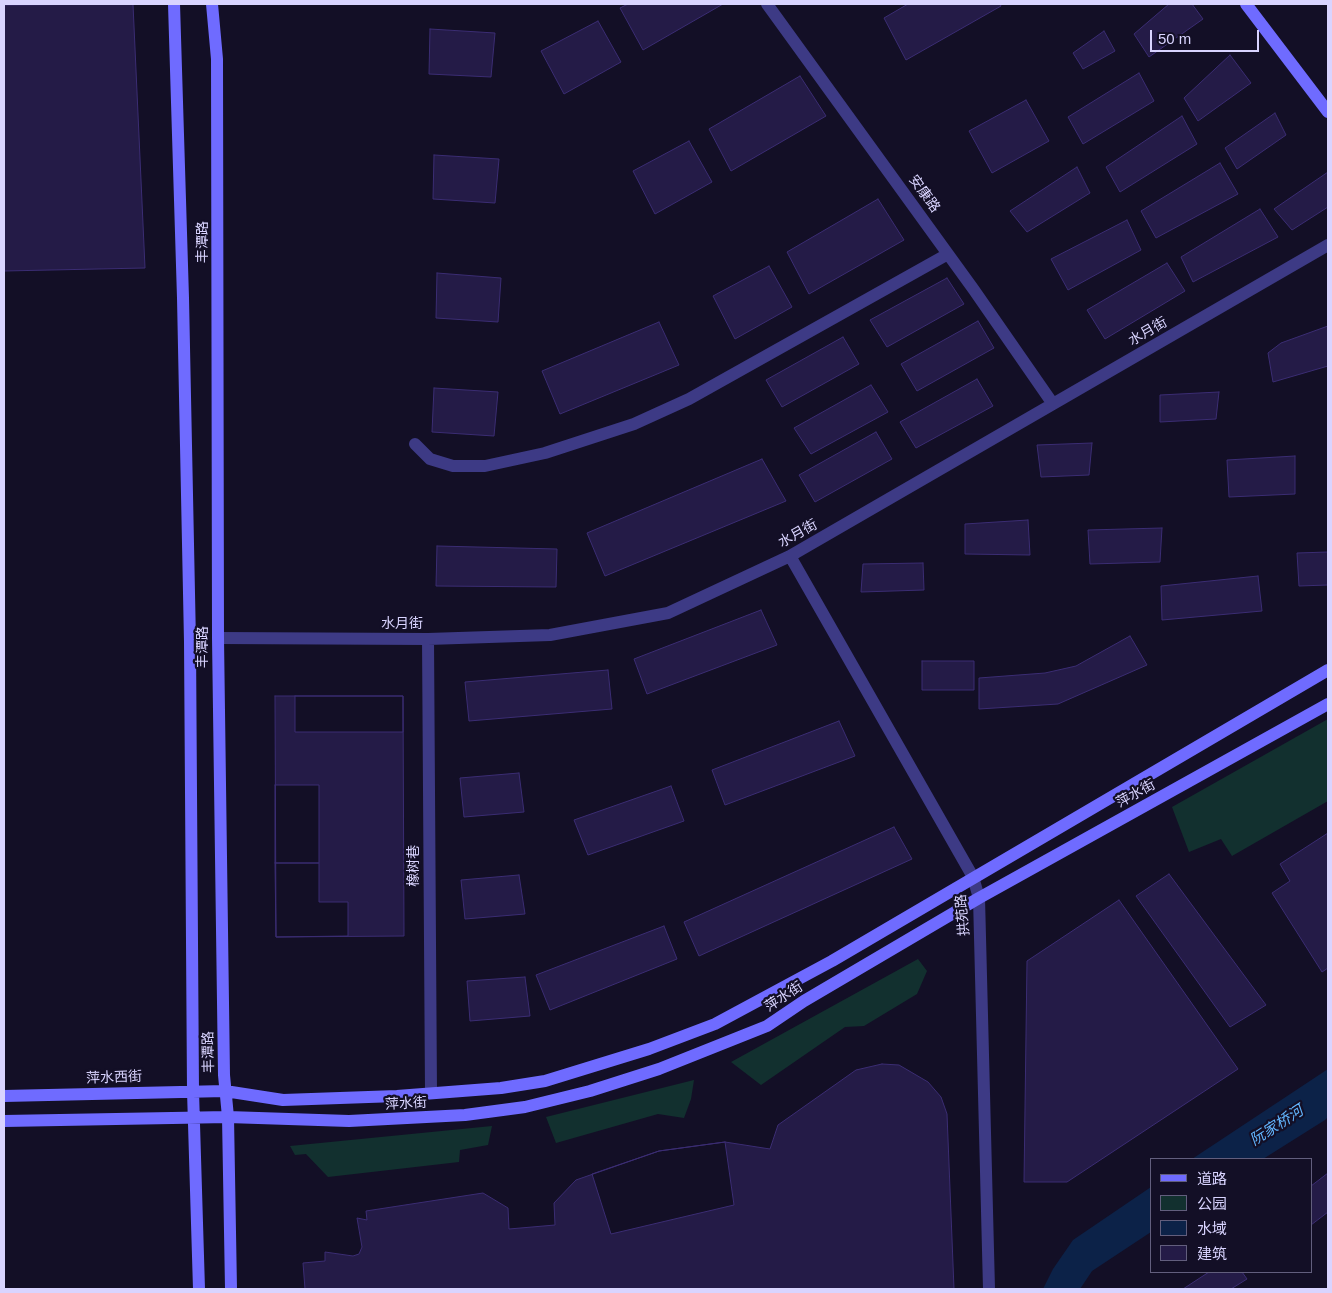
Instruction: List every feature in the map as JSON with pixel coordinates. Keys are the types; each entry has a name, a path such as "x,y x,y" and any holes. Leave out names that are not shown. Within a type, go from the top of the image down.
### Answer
{"main road":[{"name":"丰潭路","path":"174,4 183,298 190,642 193,1091 200,1289"},
{"name":"丰潭路","path":"212,4 217,68 218,638 225,1090 228,1117 231,1289"},
{"path":"1246,4 1328,112"},
{"name":"萍水街","path":"225,1090 283,1100 501,1088 545,1081 648,1049 715,1024 832,961 1328,670"},
{"name":"萍水街","path":"195,1118 228,1117 349,1122 465,1116 525,1106 659,1070 767,1026 804,1001 979,898 1328,704"},
{"name":"萍水西街","path":"4,1096 225,1090"},
{"path":"4,1121 195,1118"}],"street":[{"name":"安康路","path":"767,4 948,254 1053,404"},
{"name":"水月街","path":"218,638 428,640 550,635 668,613 790,556 1328,245"},
{"path":"415,444 430,460 453,466 485,466 545,454 634,424 689,398 948,254"},
{"name":"拱苑路","path":"790,556 973,877 979,898 989,1289"},
{"name":"橡树巷","path":"428,640 431,1093"}],"green space":[{"path":"1328,719 1328,801 1232,856 1221,839 1189,852 1172,807"},
{"path":"918,959 927,971 917,994 864,1026 845,1027 761,1085 731,1062"},
{"path":"694,1080 691,1099 684,1118 658,1114 556,1143 546,1117"},
{"path":"492,1126 488,1145 460,1150 459,1162 328,1177 306,1154 295,1155 290,1146"}],"water":[{"name":"阮家桥河","path":"1328,1069 1328,1117 1325,1120 1265,1158 1194,1158"},
{"path":"1150,1188 1150,1233 1092,1271 1080,1289 1043,1289 1053,1269 1073,1240"}],"building":[{"path":"133,4 145,268 4,271 4,5"},
{"path":"628,4 723,4 643,50 620,8"},
{"path":"908,4 1000,4 1001,6 906,60 884,18"},
{"path":"1169,4 1192,4 1203,19 1149,57 1134,34"},
{"path":"598,21 621,62 564,94 541,51"},
{"path":"430,29 495,33 491,77 429,74"},
{"path":"1104,31 1115,51 1083,69 1073,53"},
{"path":"1230,55 1251,83 1198,121 1184,98"},
{"path":"1139,73 1154,101 1083,144 1068,117"},
{"path":"800,76 826,116 731,171 709,129"},
{"path":"1026,100 1049,141 992,173 969,131"},
{"path":"1275,113 1286,135 1237,169 1225,148"},
{"path":"1182,116 1197,144 1120,192 1106,167"},
{"path":"689,141 712,182 655,214 633,171"},
{"path":"434,155 499,159 495,203 433,199"},
{"path":"1220,163 1238,194 1156,238 1141,211"},
{"path":"1077,167 1090,193 1027,232 1010,211"},
{"path":"1328,172 1328,207 1292,230 1274,209"},
{"path":"878,199 904,240 809,294 787,252"},
{"path":"1260,209 1278,237 1193,282 1181,257"},
{"path":"1127,220 1141,250 1068,290 1051,259"},
{"path":"1167,263 1185,291 1105,339 1087,310"},
{"path":"769,266 792,307 735,339 713,296"},
{"path":"437,273 501,278 498,322 436,318"},
{"path":"947,278 964,304 887,347 870,320"},
{"path":"978,321 994,348 917,391 901,364"},
{"path":"659,322 679,365 560,414 542,371"},
{"path":"1328,326 1328,366 1273,382 1268,353 1281,343"},
{"path":"843,337 859,364 782,407 766,380"},
{"path":"977,379 993,406 916,448 900,422"},
{"path":"871,385 888,412 811,454 794,428"},
{"path":"434,388 498,392 494,436 432,432"},
{"path":"1219,392 1216,419 1160,422 1160,395"},
{"path":"876,432 892,459 815,502 799,475"},
{"path":"1092,443 1089,475 1041,477 1037,445"},
{"path":"1295,456 1295,494 1229,497 1227,460"},
{"path":"762,459 786,501 605,576 587,533"},
{"path":"1028,520 1030,555 965,554 965,524"},
{"path":"1162,528 1160,562 1090,564 1088,530"},
{"path":"437,546 557,549 556,587 436,586"},
{"path":"1328,552 1328,585 1299,586 1297,553"},
{"path":"923,563 924,590 861,592 863,564"},
{"path":"1258,576 1262,611 1162,620 1161,586"},
{"path":"761,610 777,645 647,694 634,659"},
{"path":"1130,636 1147,665 1058,704 979,709 979,678 1045,673 1076,666"},
{"path":"922,661 974,661 974,690 922,690"},
{"path":"608,670 612,709 469,721 465,682"},
{"path":"275,696 403,696 404,936 276,937"},
{"path":"295,696 403,696 403,732 295,732"},
{"path":"839,721 855,756 725,805 712,770"},
{"path":"519,773 524,812 464,817 460,778"},
{"path":"275,785 319,785 319,863 275,863"},
{"path":"671,786 684,821 588,855 574,820"},
{"path":"894,827 912,859 699,956 684,922"},
{"path":"1328,833 1328,968 1322,972 1272,893 1290,881 1280,864"},
{"path":"275,863 319,863 319,902 348,902 348,936 276,937"},
{"path":"1169,874 1266,1005 1230,1027 1136,896"},
{"path":"519,875 525,914 465,919 461,880"},
{"path":"1119,900 1238,1069 1067,1182 1024,1182 1027,961"},
{"path":"664,926 677,959 550,1010 536,975"},
{"path":"525,977 530,1016 470,1021 467,981"},
{"path":"882,1064 899,1065 928,1082 941,1097 947,1114 954,1289 305,1289 303,1263 325,1261 325,1252 353,1256 359,1254 362,1247 357,1218 367,1220 366,1211 483,1193 508,1208 509,1229 555,1225 554,1203 576,1180 659,1151 725,1142 770,1149 778,1125 856,1070"},
{"path":"725,1142 734,1205 611,1234 592,1174 659,1151"},
{"path":"1328,1173 1328,1212 1312,1224 1312,1185"},
{"path":"1207,1273 1243,1273 1247,1279 1231,1289 1183,1289"}]}
